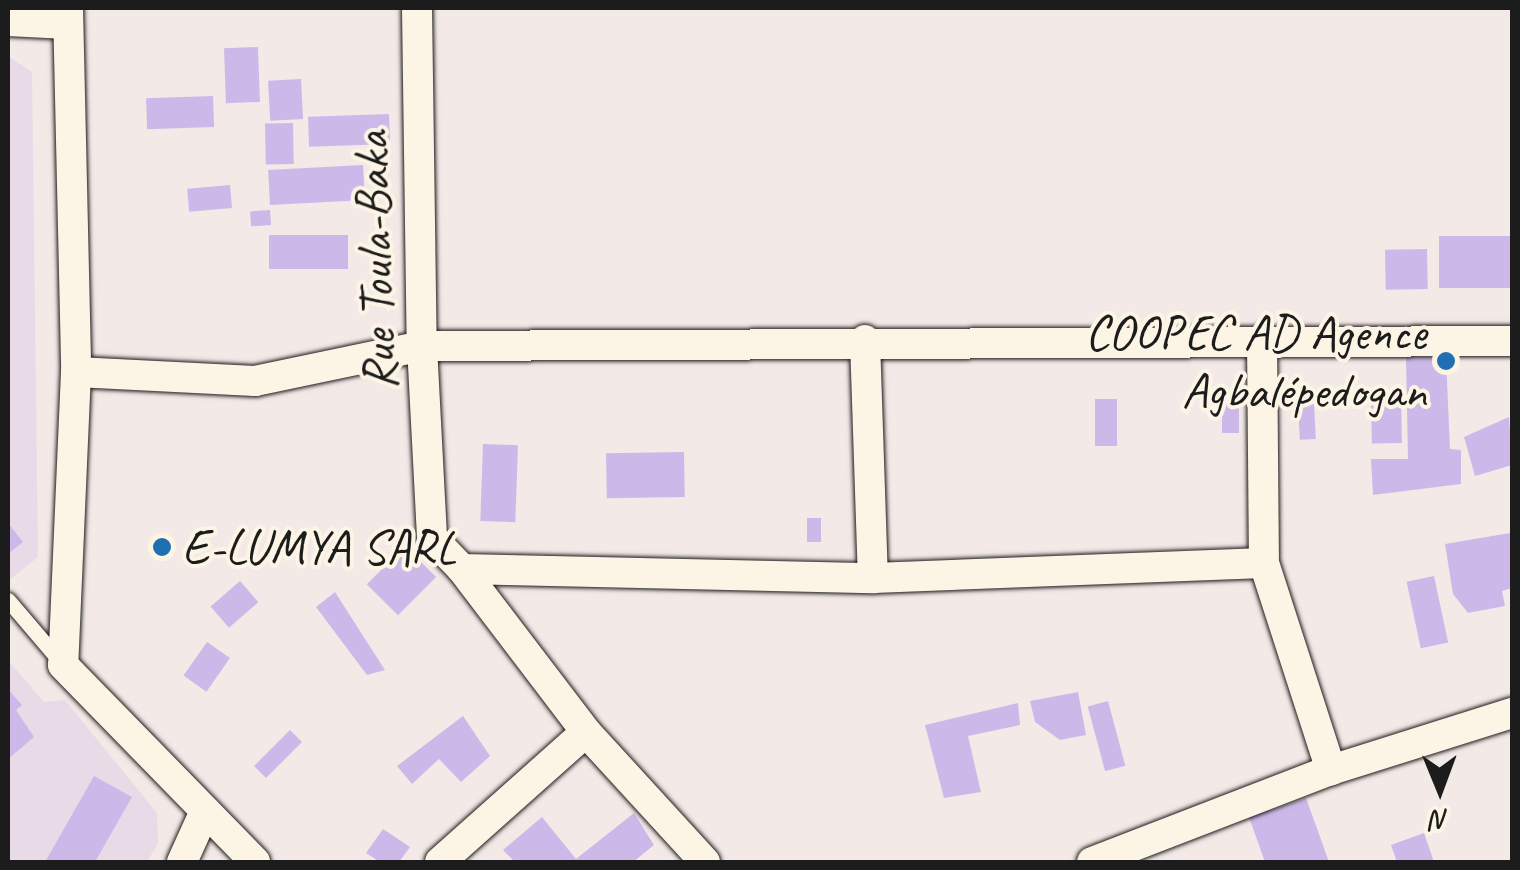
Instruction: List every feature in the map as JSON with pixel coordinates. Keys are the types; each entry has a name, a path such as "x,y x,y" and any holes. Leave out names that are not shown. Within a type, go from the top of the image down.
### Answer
{"street":[{"name":"Rue Toula-Baka","path":"417,8 422,346 432,538 462,569 586,732 704,862"},
{"path":"8,21 68,16 76,372 64,665 255,862"},
{"path":"865,340 873,578"},
{"path":"76,372 256,380 422,346 865,340 1512,341"},
{"path":"1262,340 1264,563 1331,770"},
{"path":"462,569 873,578 1264,563"},
{"path":"1092,862 1331,770 1512,713"},
{"path":"440,862 586,732"},
{"path":"182,862 205,811"}],"lane":[{"path":"8,600 64,665"}],"shaded area":[{"path":"8,56 32,72 38,557 8,581"},
{"path":"8,660 44,702 65,700 157,813 158,843 147,862 8,862"}],"building":[{"path":"258,47 260,102 226,103 224,48"},
{"path":"301,79 303,119 270,121 268,81"},
{"path":"213,96 214,127 147,129 146,98"},
{"path":"389,114 390,144 309,147 308,117"},
{"path":"265,123 293,123 294,164 266,164"},
{"path":"363,165 365,200 270,205 268,170"},
{"path":"230,185 232,208 189,212 187,189"},
{"path":"270,210 271,225 251,226 250,211"},
{"path":"269,235 348,235 348,269 269,269"},
{"path":"1439,236 1512,236 1512,288 1439,288"},
{"path":"1427,249 1428,289 1386,290 1385,250"},
{"path":"1406,357 1446,357 1450,449 1461,450 1461,484 1373,495 1371,459 1408,459"},
{"path":"1401,393 1402,443 1372,444 1371,394"},
{"path":"1095,399 1117,399 1117,446 1095,446"},
{"path":"1222,402 1239,402 1239,433 1222,433"},
{"path":"1314,404 1316,439 1300,440 1298,405"},
{"path":"1509,417 1512,465 1475,476 1464,437"},
{"path":"483,444 518,445 515,522 480,521"},
{"path":"684,452 685,497 607,498 606,453"},
{"path":"807,518 821,518 821,542 807,542"},
{"path":"8,523 23,542 8,554"},
{"path":"1510,533 1512,588 1502,591 1505,606 1468,613 1453,594 1445,544"},
{"path":"405,546 436,577 398,615 367,584"},
{"path":"1434,576 1448,643 1421,648 1407,582"},
{"path":"240,581 258,602 229,628 211,607"},
{"path":"335,592 385,670 367,675 316,607"},
{"path":"207,642 230,658 206,692 183,676"},
{"path":"8,689 22,705 16,710 34,737 8,759"},
{"path":"1078,692 1086,735 1060,740 1035,722 1030,701"},
{"path":"1108,701 1125,766 1105,771 1088,706"},
{"path":"1018,703 1020,725 968,736 981,792 944,798 925,725"},
{"path":"463,716 490,756 461,782 439,759 412,784 397,766"},
{"path":"290,730 302,742 266,778 254,766"},
{"path":"94,776 132,797 95,862 45,862"},
{"path":"1306,798 1329,862 1265,862 1246,809 1266,801 1269,811"},
{"path":"634,813 654,845 633,862 515,862 503,850 542,817 576,859"},
{"path":"383,829 410,847 399,862 380,862 366,853"},
{"path":"1424,833 1434,862 1397,862 1391,845"}],"place":[{"name":"COOPEC AD Agence Agbalépedogan","path":"1446,361"},
{"name":"E-LUMYA SARL","path":"162,547"}]}
